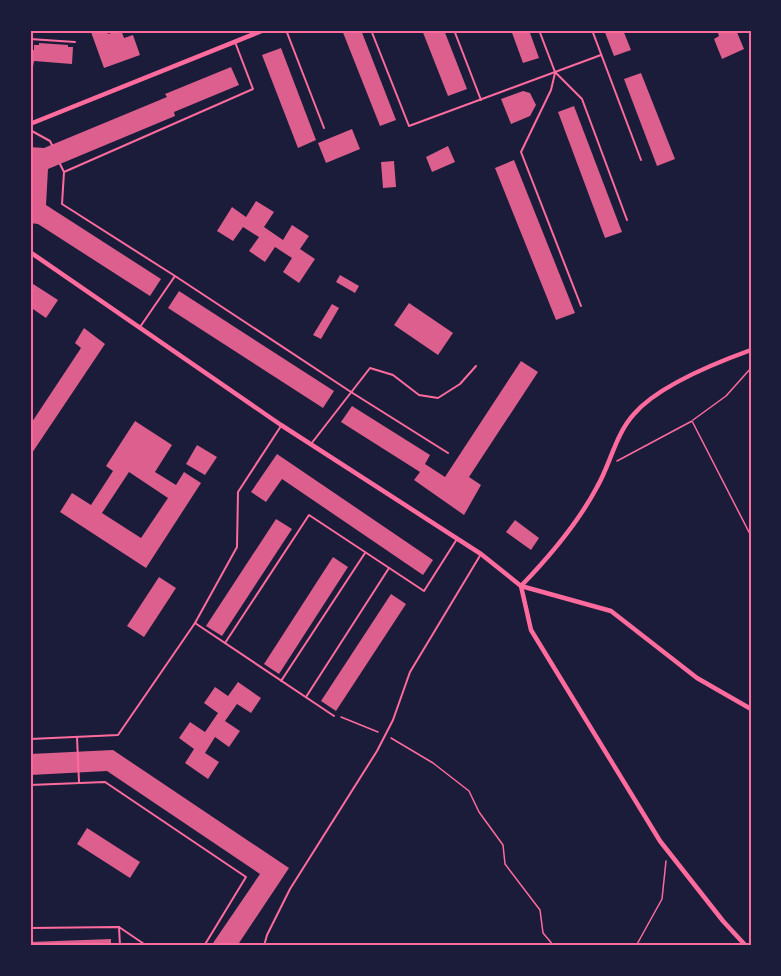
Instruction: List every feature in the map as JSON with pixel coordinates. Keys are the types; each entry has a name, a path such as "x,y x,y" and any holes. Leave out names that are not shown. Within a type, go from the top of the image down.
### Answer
{"street":[{"path":"30,124 264,30"},
{"path":"30,252 281,425 481,554 521,586 610,611 697,678 751,709"},
{"path":"521,586 543,563 584,508 598,485 613,446 634,414 651,398 678,382 751,350"},
{"path":"521,586 531,630 660,841 723,921 746,946"}],"lane":[{"path":"286,30 324,128"},
{"path":"371,30 409,126 601,55"},
{"path":"454,30 481,100"},
{"path":"539,30 555,72 582,99 627,220"},
{"path":"592,30 641,160"},
{"path":"30,39 75,42"},
{"path":"64,172 253,90 235,41"},
{"path":"555,72 552,90 521,152 581,306"},
{"path":"30,130 50,141 52,145"},
{"path":"60,164 64,172 62,204 448,453"},
{"path":"140,327 176,276"},
{"path":"311,444 370,368 393,375 419,395 438,398 460,384 476,366"},
{"path":"30,739 118,735 195,623 237,548 238,492 281,425"},
{"path":"225,643 309,515 424,591 457,539"},
{"path":"281,681 365,553"},
{"path":"264,946 267,935 290,889 386,735 410,672 481,554"},
{"path":"306,697 389,568"},
{"path":"195,623 334,716"},
{"path":"77,737 80,783"},
{"path":"30,785 105,782 246,877 204,946"},
{"path":"30,928 118,927 147,946"},
{"path":"118,927 120,946"}],"path":[{"path":"605,467 693,421 726,396 751,368"},
{"path":"693,421 751,536"},
{"path":"334,716 349,719 386,735 433,762 469,791 479,812 503,845 505,864 540,910 543,933 554,946"},
{"path":"636,946 662,899 667,851"}],"building":[{"path":"107,30 108,34 121,30 124,38 133,35 140,55 104,68 91,32"},
{"path":"342,30 361,30 396,120 380,126"},
{"path":"422,30 444,30 467,89 448,96"},
{"path":"511,30 529,30 539,58 523,63"},
{"path":"604,30 623,30 631,50 614,56"},
{"path":"717,30 736,30 744,49 722,59 714,39 719,36"},
{"path":"39,43 73,47 72,64 34,61 33,67 30,67 30,50 34,50 34,45 39,45"},
{"path":"281,48 316,140 298,148 262,55"},
{"path":"231,67 239,85 174,112 175,116 48,169 46,205 161,279 150,296 38,224 30,223 30,147 44,148 167,97 165,94"},
{"path":"641,73 675,159 657,166 624,79"},
{"path":"523,91 530,93 536,105 530,116 511,124 501,99"},
{"path":"574,106 622,232 605,238 558,112"},
{"path":"352,129 360,149 326,163 318,143"},
{"path":"448,146 455,162 432,172 426,157"},
{"path":"514,160 575,313 556,320 495,168"},
{"path":"394,161 396,187 383,188 381,162"},
{"path":"256,201 274,212 264,227 283,240 292,225 309,236 300,249 315,259 299,283 283,272 292,258 275,247 265,262 249,251 259,237 243,227 233,241 217,231 232,207 246,217"},
{"path":"340,275 359,286 355,293 336,282"},
{"path":"30,282 58,300 46,318 30,307"},
{"path":"179,291 334,391 323,408 168,308"},
{"path":"409,303 453,333 438,355 394,325"},
{"path":"332,304 339,308 321,339 313,335"},
{"path":"84,328 105,344 30,456 30,425 81,348 75,343"},
{"path":"521,361 538,372 469,477 481,485 464,515 414,480 420,472 341,422 352,406 430,455 425,464 445,477"},
{"path":"135,421 172,445 155,472 176,485 184,472 201,483 146,568 60,512 72,493 91,505 113,471 106,466","holes":["129,472 168,498 141,538 102,513"]},
{"path":"197,445 217,457 205,475 186,464"},
{"path":"277,454 433,560 423,575 282,479 266,502 251,492"},
{"path":"276,519 292,529 222,636 206,626"},
{"path":"515,520 539,538 531,550 506,532"},
{"path":"333,557 348,567 279,674 264,664"},
{"path":"159,577 176,588 144,637 127,626"},
{"path":"391,594 406,604 336,711 321,701"},
{"path":"238,682 261,698 251,713 237,704 225,721 240,731 229,747 215,737 205,753 219,762 208,779 185,763 194,749 179,738 190,722 205,732 218,713 204,703 215,687 228,696"},
{"path":"113,750 289,868 237,946 211,946 260,874 107,771 30,775 30,754"},
{"path":"87,828 140,862 130,878 77,844"},
{"path":"111,939 111,946 30,946 30,942"}]}
